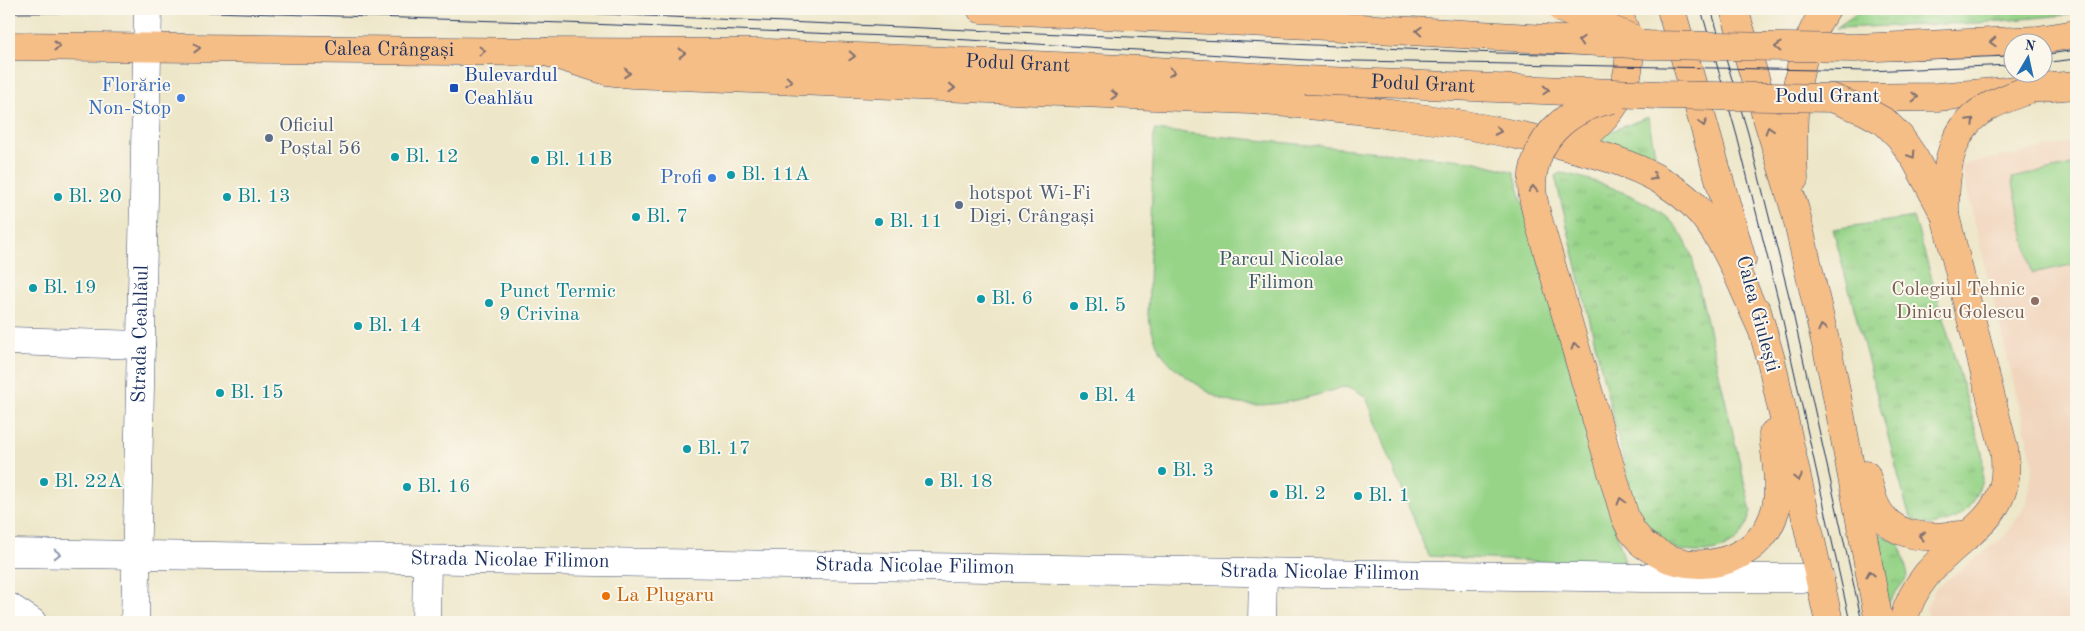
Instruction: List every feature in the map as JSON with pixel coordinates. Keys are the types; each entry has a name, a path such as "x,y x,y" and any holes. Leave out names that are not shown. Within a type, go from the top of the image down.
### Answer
{"main road":[{"path":"981,9 1310,25 1649,45 1855,48 2038,40 2076,34"},
{"path":"1562,9 1649,45"},
{"path":"1572,148 1605,117 1626,83 1630,61 1627,39 1616,9"},
{"name":"Calea Giulești","path":"1671,9 1762,329 1830,622"},
{"path":"1734,9 1767,124 1795,210 1833,375 1879,622"},
{"path":"1795,210 1794,107 1810,38 1816,24 1826,9"},
{"name":"Calea Crângași","path":"9,46 768,53"},
{"path":"546,52 607,71 632,74 1250,100 1312,105 1451,122 1572,148 1631,166 1656,177 1682,195 1705,218 1719,239 1762,329"},
{"name":"Podul Grant","path":"768,53 1122,69 1305,80 1660,95 1832,98 1937,97 2025,91 2076,85"},
{"path":"1944,216 1948,161 1955,141 1968,123 1984,109 2025,91"},
{"path":"1660,95 1597,103 1583,108 1570,116 1550,135 1542,146 1534,170 1532,187 1538,219 1626,517 1632,531 1643,544 1658,554 1674,560 1706,564 1722,562 1736,557 1750,548 1762,537 1770,524 1778,500 1772,426 1770,360"},
{"path":"1832,98 1885,122 1900,137 1915,160 1944,216 2005,456 2006,471 2002,493 1994,508 1982,523 1936,563 1921,580 1911,597 1903,622"},
{"path":"1833,375 1850,419 1874,503 1882,515 1891,525 1908,534 1924,538 1970,534"}],"street":[{"name":"Strada Ceahlăul","path":"135,622 148,9"},
{"path":"9,341 141,345"},
{"name":"Strada Nicolae Filimon","path":"9,553 1644,578 1820,578"},
{"path":"426,622 427,559"},
{"path":"1262,572 1262,622"},
{"path":"9,607 32,622"}],"shaded area":[{"name":"Colegiul Tehnic Dinicu Golescu","path":"2076,142 2076,622 1930,622 1926,608 1936,588 2004,537 2027,504 2033,463 1961,165"}],"green space":[{"path":"1863,9 2076,9 2076,14 1979,23 1836,28"},
{"path":"1648,117 1657,164 1636,153 1591,139"},
{"name":"Parcul Nicolae Filimon","path":"1154,130 1473,161 1514,172 1626,566 1428,556 1366,397 1354,389 1343,387 1278,403 1244,404 1228,401 1213,395 1173,366 1157,345 1148,315"},
{"path":"2076,164 2076,264 2032,273 2012,178"},
{"path":"1560,173 1602,184 1649,205 1661,212 1674,224 1688,247 1692,257 1751,511 1741,535 1727,546 1706,552 1673,548 1655,538 1645,527 1638,514 1634,505 1555,176"},
{"path":"1914,217 1983,460 1980,486 1968,508 1953,519 1933,524 1915,521 1907,508 1833,229"},
{"path":"1871,530 1900,544 1908,576 1885,607"}],"tram line":[{"path":"487,9 1497,53 1866,61 2002,56"},
{"path":"1701,9 1737,136 1779,303 1850,622"},
{"path":"1711,9 1748,133 1790,300 1862,622"},
{"path":"9,13 213,12 564,23 935,38 1307,60 1868,71 2002,65"},
{"path":"2052,54 2076,50"},
{"path":"2052,62 2076,59"}],"place":[{"name":"Bulevardul Ceahlău","path":"454,88"},
{"name":"Florărie Non-Stop","path":"181,98"},
{"name":"Oficiul Poștal 56","path":"269,138"},
{"name":"Bl. 12","path":"395,157"},
{"name":"Bl. 11B","path":"535,160"},
{"name":"Bl. 11A","path":"731,175"},
{"name":"Profi","path":"712,178"},
{"name":"Bl. 20","path":"58,197"},
{"name":"Bl. 13","path":"227,197"},
{"name":"hotspot Wi-Fi Digi, Crângași","path":"959,205"},
{"name":"Bl. 7","path":"636,217"},
{"name":"Bl. 11","path":"879,222"},
{"name":"Bl. 19","path":"33,288"},
{"name":"Bl. 6","path":"981,299"},
{"name":"Colegiul Tehnic Dinicu Golescu","path":"2035,301"},
{"name":"Punct Termic 9 Crivina","path":"489,303"},
{"name":"Bl. 5","path":"1074,306"},
{"name":"Bl. 14","path":"358,326"},
{"name":"Bl. 15","path":"220,393"},
{"name":"Bl. 4","path":"1084,396"},
{"name":"Bl. 17","path":"687,449"},
{"name":"Bl. 3","path":"1162,471"},
{"name":"Bl. 22A","path":"44,482"},
{"name":"Bl. 18","path":"929,482"},
{"name":"Bl. 16","path":"407,487"},
{"name":"Bl. 2","path":"1274,494"},
{"name":"Bl. 1","path":"1358,496"},
{"name":"La Plugaru","path":"606,596"}]}
